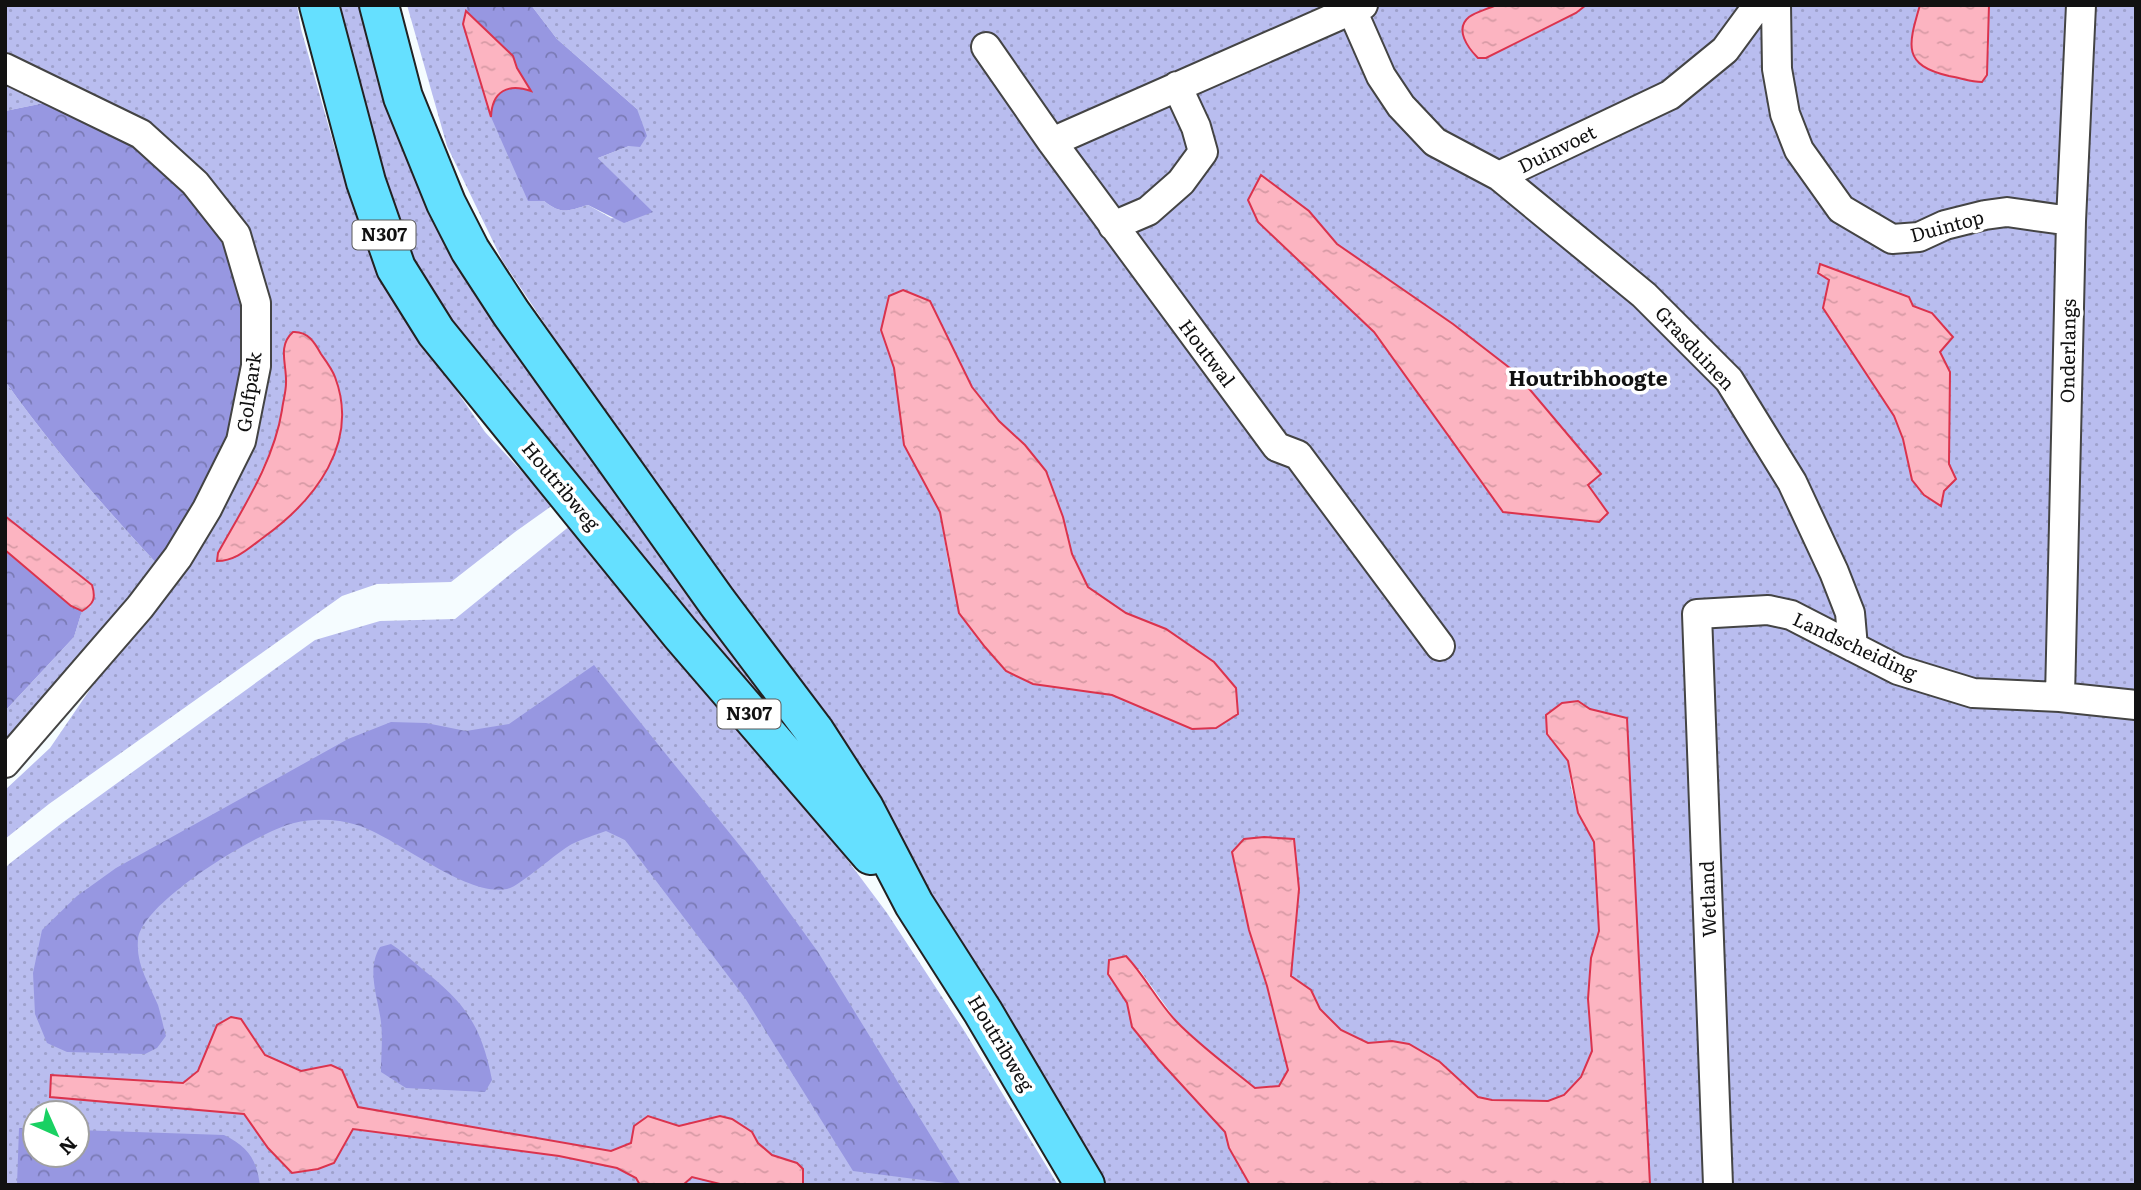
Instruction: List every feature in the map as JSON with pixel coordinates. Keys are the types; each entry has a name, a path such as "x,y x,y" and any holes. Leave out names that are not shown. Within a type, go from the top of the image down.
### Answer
{"main road":[{"name":"Houtribweg","path":"319,5 366,182 396,268 436,332 680,633 914,904"},
{"name":"Houtribweg","path":"379,5 403,97 446,204 470,250 511,313 717,602 815,732 864,808 914,904 983,1012 1085,1185"}],"street":[{"name":"Duinvoet","path":"1052,142 1358,8 1381,76 1401,106 1435,142 1499,176 1670,95 1725,50 1758,5"},
{"name":"Duintop","path":"1776,5 1777,69 1785,114 1798,150 1841,209 1892,239 1919,237 1945,225 2007,212 2071,221"},
{"name":"Onderlangs","path":"2060,697 2071,221 2081,5"},
{"name":"Houtwal","path":"986,47 1052,142 1276,447 1298,455 1440,646"},
{"name":"Golfpark","path":"5,68 141,134 195,183 236,235 256,303 256,366 241,441 207,509 178,557 140,607 5,763"},
{"path":"1113,226 1148,211 1181,182 1203,152 1196,127 1177,86"},
{"name":"Grasduinen","path":"1499,176 1644,295 1729,380 1792,482 1834,572 1850,613 1853,647"},
{"name":"Landscheiding","path":"1697,614 1768,610 1791,615 1898,670 1973,693 2060,697 2136,705"},
{"name":"Wetland","path":"1697,614 1718,1185"}],"shaded area":[{"path":"5,5 297,5 301,29 335,149 365,232 430,352 485,432 553,505 451,582 377,584 342,596 49,804 5,839 5,790 50,748 91,688 185,565 250,454 262,411 268,366 225,199 199,167 163,136 5,54","holes":["312,339 335,376 343,407 339,441 253,489 279,432 286,383 283,352"]},
{"path":"333,5 361,5 378,72 410,165 438,231 531,367 875,848 582,500 426,285 393,219"},
{"path":"407,5 467,5 463,24 544,201 560,210 588,205 611,218 652,212 598,158 629,146 637,109 557,39 531,5 1920,5 1912,43 1918,62 1938,72 1973,82 1989,50 1989,5 2136,5 2136,1185 1650,1185 1627,718 1590,709 1578,701 1547,734 1568,761 1578,813 1594,842 1599,931 1591,958 1588,999 1592,1051 1581,1077 1564,1095 1548,1101 1492,1100 1478,1097 1440,1062 1392,1041 1368,1043 1341,1030 1320,1009 1311,990 1291,976 1299,889 1232,852 1249,930 1267,986 1288,1070 1280,1086 1255,1088 1205,1048 1175,1019 1139,969 1108,974 1127,1003 1132,1027 1225,1132 1229,1148 1250,1185 1083,1185 629,449 502,260 447,146","holes":["930,301 972,387 999,421 1025,445 1063,517 1072,554 1088,587 1126,614 1166,629 1214,662 1192,729 1112,695 1033,684 949,568 940,512 904,445 894,368 882,330"]},
{"path":"5,76 54,101 5,111"},
{"path":"5,381 78,476 158,565 5,745 5,711 74,637 82,611 91,606 26,534 5,516"},
{"path":"571,525 757,739 887,913 965,1032 1058,1185 5,1185 5,869 62,823 315,640 380,621 455,619"}],"green space":[{"path":"467,5 531,5 557,39 637,109 647,136 640,147 629,146 598,158 653,212 624,223 588,205 560,210 544,201 528,201 491,117 498,95 508,89 530,90 513,56 466,11"},
{"path":"54,101 151,152 218,226 241,284 247,365 230,447 158,565 78,476 5,381 5,111"},
{"path":"5,550 71,606 82,611 74,637 5,711"},
{"path":"594,665 753,862 818,952 961,1185 853,1171 745,998 625,840 606,831 572,844 513,887 490,889 452,875 357,825 318,820 302,821 277,829 230,854 179,889 158,907 144,925 138,940 139,958 158,1005 166,1036 157,1048 145,1054 67,1052 47,1043 35,1014 33,973 42,930 77,896 116,868 348,739 391,722 426,723 466,731 509,724"},
{"path":"391,944 449,992 469,1016 482,1044 492,1080 485,1092 406,1088 381,1072 382,1028 373,974 380,947"},
{"path":"19,1128 21,1169 91,1169 91,1130 224,1135 250,1154 260,1185 17,1185"}],"water":[{"path":"1496,5 1586,5 1576,13 1486,58 1478,58 1464,38 1463,27 1469,17"},
{"path":"1920,5 1989,5 1987,75 1982,82 1934,71 1916,60 1912,43"},
{"path":"466,11 513,56 531,91 515,88 503,91 494,101 491,117 463,24"},
{"path":"1261,175 1309,211 1337,244 1453,324 1515,372 1601,474 1588,485 1608,513 1599,522 1503,512 1374,332 1258,222 1248,200"},
{"path":"1820,264 1909,297 1913,306 1932,313 1953,337 1940,352 1950,372 1949,464 1956,479 1944,491 1941,506 1924,495 1912,480 1903,439 1894,416 1823,308 1829,280 1818,273"},
{"path":"903,290 930,301 972,387 999,421 1025,445 1046,471 1063,517 1072,554 1088,587 1126,613 1166,629 1214,662 1236,688 1238,714 1216,728 1192,729 1112,695 1033,684 1006,671 985,647 959,613 940,512 904,445 894,368 881,330 889,296"},
{"path":"293,332 303,333 310,338 335,377 341,401 342,425 337,447 328,468 300,506 242,553 217,561 218,553 256,484 272,448 286,390 285,343"},
{"path":"5,516 92,585 94,597 89,606 82,611 71,606 5,550"},
{"path":"1578,701 1590,709 1627,718 1650,1185 1250,1185 1229,1148 1225,1132 1132,1027 1127,1003 1108,974 1109,960 1126,956 1176,1021 1255,1088 1279,1086 1288,1070 1267,986 1249,930 1232,852 1244,839 1294,839 1299,889 1291,976 1311,990 1320,1009 1341,1030 1368,1043 1392,1041 1409,1044 1440,1062 1478,1097 1492,1100 1548,1101 1564,1095 1581,1077 1592,1051 1588,999 1591,958 1599,931 1594,842 1578,813 1568,761 1547,734 1546,715 1562,703"},
{"path":"231,1017 241,1019 265,1055 301,1071 331,1065 342,1070 358,1107 611,1151 631,1143 634,1126 648,1116 679,1126 720,1116 732,1119 752,1132 758,1143 772,1155 797,1163 803,1169 803,1185 724,1185 692,1177 683,1185 640,1185 636,1178 617,1168 559,1156 353,1129 334,1163 318,1169 292,1173 268,1148 244,1114 50,1097 51,1075 183,1083 198,1071 217,1025"}],"district":[{"name":"Houtribhoogte","path":"1588,379"}]}
